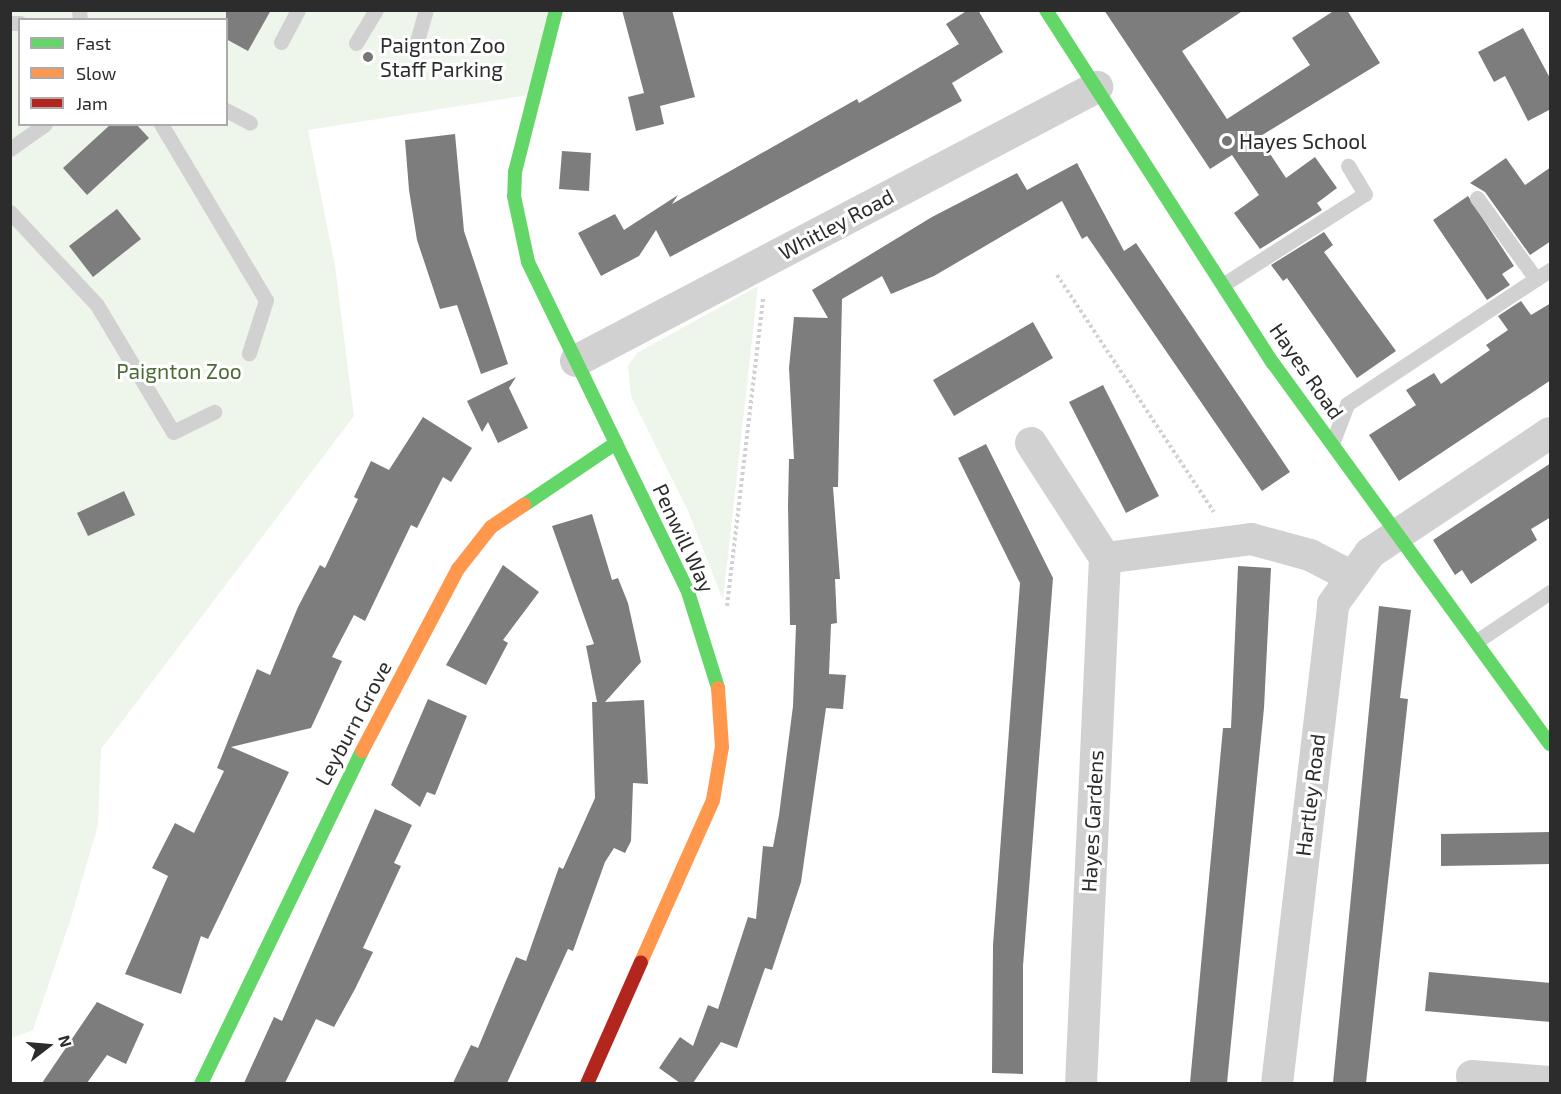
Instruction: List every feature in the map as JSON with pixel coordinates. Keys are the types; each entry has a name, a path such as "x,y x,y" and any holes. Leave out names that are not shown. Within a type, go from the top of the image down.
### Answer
{"street":[{"name":"Penwill Way","path":"556,10 514,196 528,262 702,628 722,699 713,800 586,1083"},
{"name":"Hayes Road","path":"1046,10 1224,284 1332,444 1550,743"},
{"name":"Whitley Road","path":"576,361 1097,87"},
{"name":"Hartley Road","path":"1277,1083 1334,604 1370,553 1397,532 1551,433"},
{"path":"1031,442 1105,558 1251,539 1310,555 1352,577"},
{"name":"Leyburn Grove","path":"201,1083 307,857 458,569 491,527 616,444"},
{"name":"Hayes Gardens","path":"1081,1083 1105,558"},
{"path":"1472,1076 1551,1082"}],"lane":[{"path":"281,42 298,10"},
{"path":"357,43 376,10"},
{"path":"417,41 426,10"},
{"path":"228,111 250,123"},
{"path":"10,149 42,126"},
{"path":"162,126 266,300 249,353"},
{"path":"1224,284 1365,194 1348,166"},
{"path":"1477,198 1536,279"},
{"path":"10,212 97,305 172,432 214,412"},
{"path":"1332,444 1347,404 1551,270"},
{"path":"1477,641 1551,592"}],"path":[{"path":"702,628 726,614 765,282 757,266"},
{"path":"1057,275 1233,541"}],"green space":[{"name":"Paignton Zoo","path":"10,11 556,11 535,94 308,130 335,266 354,416 101,749 98,825 70,921 33,1030 11,1038"},
{"path":"758,286 723,600 688,511 631,396 628,366 637,353"}],"building":[{"path":"226,10 271,10 248,51 228,40 228,18 226,18"},
{"path":"622,10 672,10 695,97 660,106 664,124 636,131 628,97 644,93"},
{"path":"968,10 978,10 1003,52 952,83 962,101 670,257 656,230 639,256 601,276 578,233 615,214 624,230 678,195 672,204 857,99 859,103 959,44 946,24"},
{"path":"1104,10 1244,10 1182,51 1227,119 1310,65 1292,38 1335,10 1347,10 1380,63 1259,137 1286,178 1315,157 1337,188 1317,203 1322,210 1260,249 1234,213 1259,195 1232,155 1210,169"},
{"path":"1523,28 1551,80 1551,109 1528,121 1505,76 1494,82 1478,52"},
{"path":"109,126 138,126 149,138 87,195 63,168"},
{"path":"455,134 464,231 508,364 481,374 457,305 440,309 417,240 409,190 405,140"},
{"path":"562,151 591,153 589,191 559,189"},
{"path":"1506,158 1525,185 1551,167 1551,241 1530,255 1485,192 1470,183"},
{"path":"1077,163 1124,251 1136,243 1290,472 1262,491 1087,236 1082,239 1062,201 934,276 891,294 882,276 842,299 838,487 833,487 840,579 835,579 837,623 831,624 829,674 846,675 843,709 826,708 801,882 772,970 765,968 737,1048 721,1042 693,1083 680,1083 659,1068 680,1037 693,1046 708,1005 718,1009 748,917 756,919 763,846 773,847 779,815 793,706 796,625 790,625 788,505 789,459 794,459 789,368 794,317 828,318 812,290 932,217 1017,173 1027,190"},
{"path":"1468,196 1514,266 1502,274 1510,285 1487,300 1433,220"},
{"path":"117,209 141,239 93,277 69,246"},
{"path":"1324,232 1333,245 1324,252 1396,351 1357,378 1287,278 1283,281 1271,265"},
{"path":"1521,301 1531,315 1551,303 1551,380 1399,481 1369,435 1416,405 1406,390 1434,373 1441,384 1490,350 1486,345 1508,330 1498,316"},
{"path":"1033,322 1053,358 954,416 933,380"},
{"path":"516,377 509,388 528,428 498,443 488,422 482,432 467,401"},
{"path":"1103,385 1159,496 1126,513 1069,402"},
{"path":"423,417 472,448 451,482 443,477 417,528 411,525 365,621 354,615 332,657 342,661 311,728 231,747 289,772 208,939 201,936 181,994 125,974 168,876 152,868 175,823 194,833 224,771 217,768 257,669 270,675 298,607 320,565 325,568 358,499 354,497 371,461 389,470"},
{"path":"986,444 1053,578 1023,966 1023,1074 992,1073 993,945 1020,583 958,458"},
{"path":"1551,463 1551,517 1531,529 1537,540 1471,584 1462,570 1455,575 1433,540"},
{"path":"124,491 135,515 88,536 77,513"},
{"path":"592,514 612,580 618,578 628,603 641,662 605,702 644,700 648,784 633,783 631,841 625,853 614,848 605,862 573,951 568,949 507,1083 453,1083 471,1045 478,1048 516,957 526,961 559,867 563,869 595,798 592,702 597,702 586,646 594,644 552,526"},
{"path":"503,565 539,592 503,640 508,643 486,685 446,665"},
{"path":"1238,566 1271,568 1264,708 1227,1083 1190,1083 1223,728 1231,728"},
{"path":"1379,606 1411,610 1400,698 1408,699 1366,1083 1333,1083"},
{"path":"428,699 467,716 435,795 427,792 420,807 391,785"},
{"path":"375,809 412,825 394,863 401,866 363,948 373,952 334,1027 316,1019 285,1083 244,1083 274,1017 282,1021"},
{"path":"1551,832 1551,864 1441,866 1441,834"},
{"path":"1429,972 1551,983 1551,1022 1425,1011"},
{"path":"97,1002 144,1024 126,1064 107,1055 87,1083 42,1083"}],"traffic: fast":[{"path":"556,10 515,172 514,196 528,262 688,592 718,688"},
{"path":"1046,10 1273,363 1550,744"},
{"path":"524,505 616,443"},
{"path":"201,1084 362,751"}],"traffic: slow":[{"path":"362,751 458,569 491,527 524,505"},
{"path":"641,962 713,800 722,747 718,688"}],"traffic: jam":[{"path":"587,1084 641,962"}],"place":[{"name":"Paignton Zoo Staff Parking","path":"368,57"},
{"name":"Hayes School","path":"1227,141"}]}
